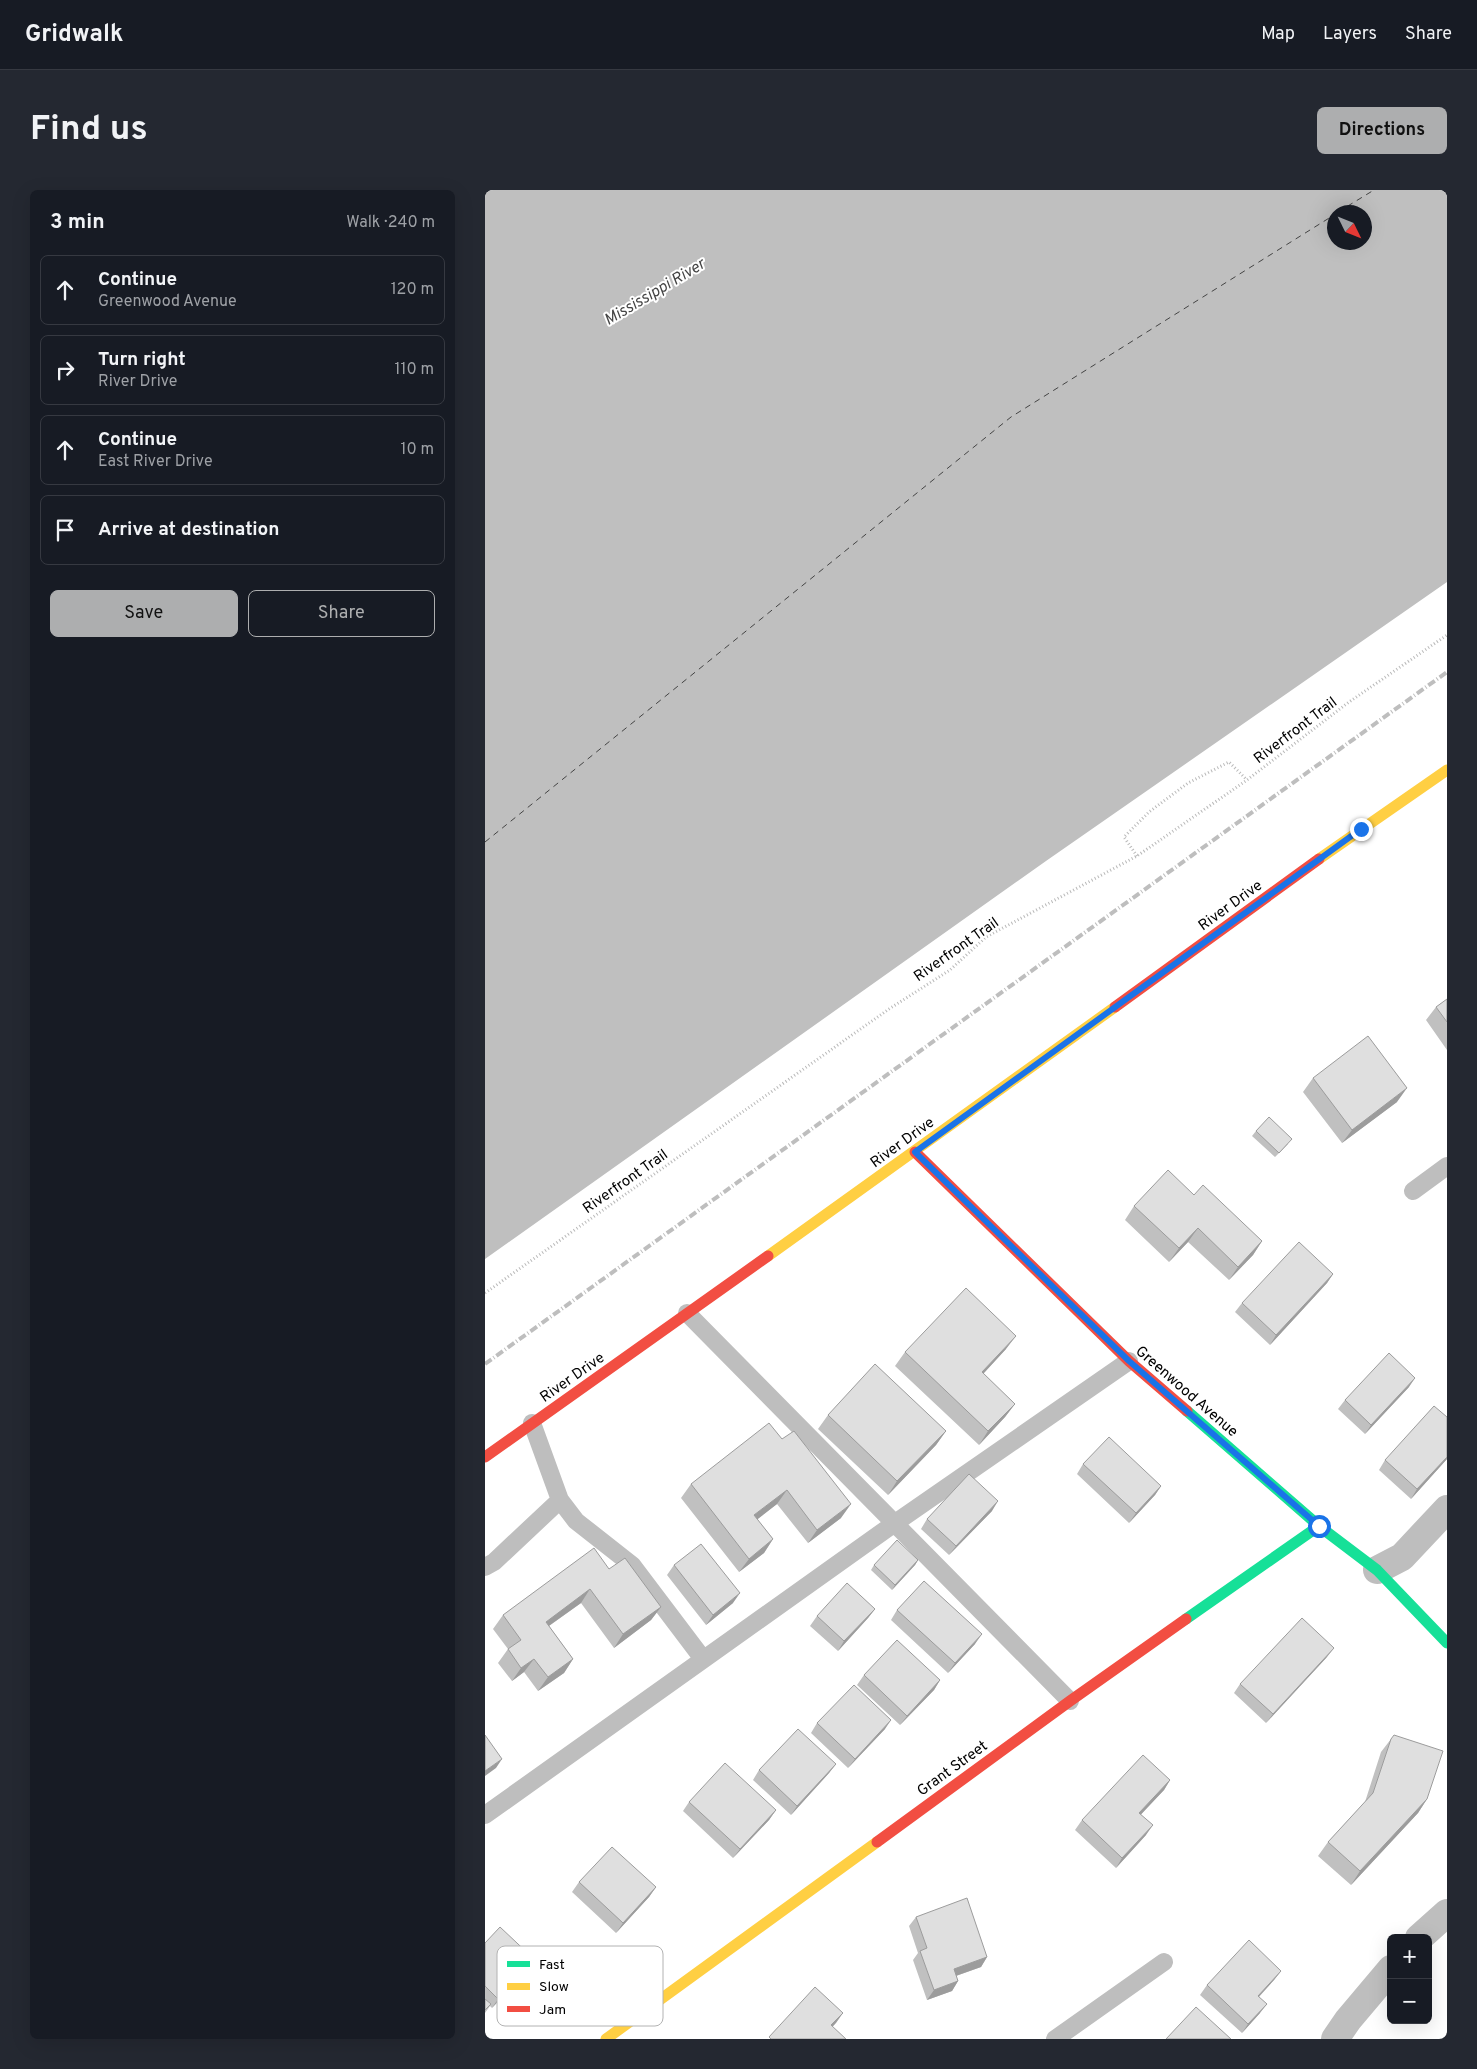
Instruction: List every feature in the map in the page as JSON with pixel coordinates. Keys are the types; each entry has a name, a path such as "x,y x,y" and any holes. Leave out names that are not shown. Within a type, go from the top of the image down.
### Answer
{"street":[{"name":"River Drive","path":"485,1457 915,1152 1334,848 1447,770"},
{"name":"Greenwood Avenue","path":"915,1152 1129,1361 1319,1526 1377,1570 1447,1643"},
{"path":"1377,1570 1402,1557 1447,1509"},
{"name":"Grant Street","path":"663,1997 1070,1701 1319,1526"},
{"path":"1423,1934 1447,1913"},
{"path":"1335,2039 1348,2020 1387,1974"},
{"name":"Grant Street","path":"606,2039 624,2026"}],"lane":[{"path":"1413,1191 1447,1166"},
{"path":"687,1313 1070,1701"},
{"path":"485,1815 895,1523 1129,1361"},
{"path":"532,1424 560,1500 576,1521 632,1565 703,1659"},
{"path":"485,1567 494,1562 560,1500"},
{"path":"1055,2039 1163,1962"}],"path":[{"name":"Riverfront Trail","path":"485,1293 889,1009 950,970 986,937 1137,856 1247,780 1349,702 1447,635"},
{"path":"1137,856 1124,838 1149,812 1188,783 1229,762 1247,780"}],"water":[{"name":"Mississippi River","path":"485,190 1447,190 1447,582 1046,861 485,1259"}],"building":[{"path":"1447,999 1447,1022 1436,1007"},
{"path":"1368,1036 1407,1088 1352,1130 1313,1078"},
{"path":"1269,1117 1292,1139 1279,1153 1256,1131"},
{"path":"1168,1170 1194,1195 1203,1185 1262,1241 1238,1267 1198,1228 1179,1248 1134,1206"},
{"path":"1299,1242 1333,1274 1276,1335 1242,1303"},
{"path":"966,1288 1016,1336 982,1372 1015,1404 988,1431 905,1352"},
{"path":"1389,1353 1415,1378 1371,1425 1345,1400"},
{"path":"875,1364 946,1431 897,1481 828,1415"},
{"path":"1434,1406 1447,1417 1447,1457 1417,1489 1385,1460"},
{"path":"769,1423 782,1439 794,1431 851,1504 817,1530 787,1490 754,1515 773,1539 749,1559 691,1484"},
{"path":"1109,1437 1161,1486 1136,1513 1083,1464"},
{"path":"969,1474 998,1501 956,1546 927,1519"},
{"path":"897,1540 918,1560 895,1585 874,1565"},
{"path":"701,1544 740,1593 713,1615 674,1565"},
{"path":"594,1548 609,1569 625,1558 661,1607 623,1634 590,1589 546,1622 573,1659 548,1677 534,1659 521,1668 508,1649 521,1640 503,1615"},
{"path":"924,1581 982,1634 955,1663 897,1610"},
{"path":"847,1583 875,1609 844,1641 817,1616"},
{"path":"1302,1618 1334,1648 1273,1714 1240,1684"},
{"path":"897,1640 940,1680 907,1716 864,1675"},
{"path":"854,1685 891,1720 855,1759 817,1723"},
{"path":"798,1729 836,1764 797,1806 759,1770"},
{"path":"485,1735 502,1759 485,1771"},
{"path":"1394,1735 1443,1751 1427,1799 1360,1871 1328,1842 1373,1793"},
{"path":"1143,1755 1170,1780 1139,1813 1153,1825 1122,1858 1082,1820"},
{"path":"725,1763 776,1810 740,1849 689,1802"},
{"path":"612,1847 656,1887 623,1923 579,1882"},
{"path":"967,1898 987,1957 954,1969 958,1981 934,1990 920,1951 927,1948 916,1917"},
{"path":"500,1927 520,1946 497,1946 497,1998 485,1986 485,1943"},
{"path":"1249,1940 1281,1971 1258,1996 1267,2004 1248,2024 1207,1985"},
{"path":"815,1987 843,2013 831,2025 846,2039 771,2039 769,2037"},
{"path":"485,1999 491,2004 485,2010"},
{"path":"1196,2007 1231,2039 1166,2039"}],"ferry route":[{"path":"1349,205 1374,190"},
{"path":"485,842 1011,417 1327,219"}],"railway":[{"path":"485,1364 1447,672"}],"traffic: fast":[{"path":"1187,1411 1319,1526 1377,1570 1447,1643"},
{"path":"1186,1619 1319,1526"}],"traffic: slow":[{"path":"1319,859 1447,770"},
{"path":"768,1256 1115,1007"},
{"path":"663,1998 877,1842"},
{"path":"606,2039 624,2026"}],"traffic: jam":[{"path":"1115,1007 1319,859"},
{"path":"915,1152 1129,1361 1187,1411"},
{"path":"485,1457 768,1256"},
{"path":"877,1842 1186,1619"}],"route":[{"path":"1319,1526 1129,1361 915,1152 1361,829"}]}
